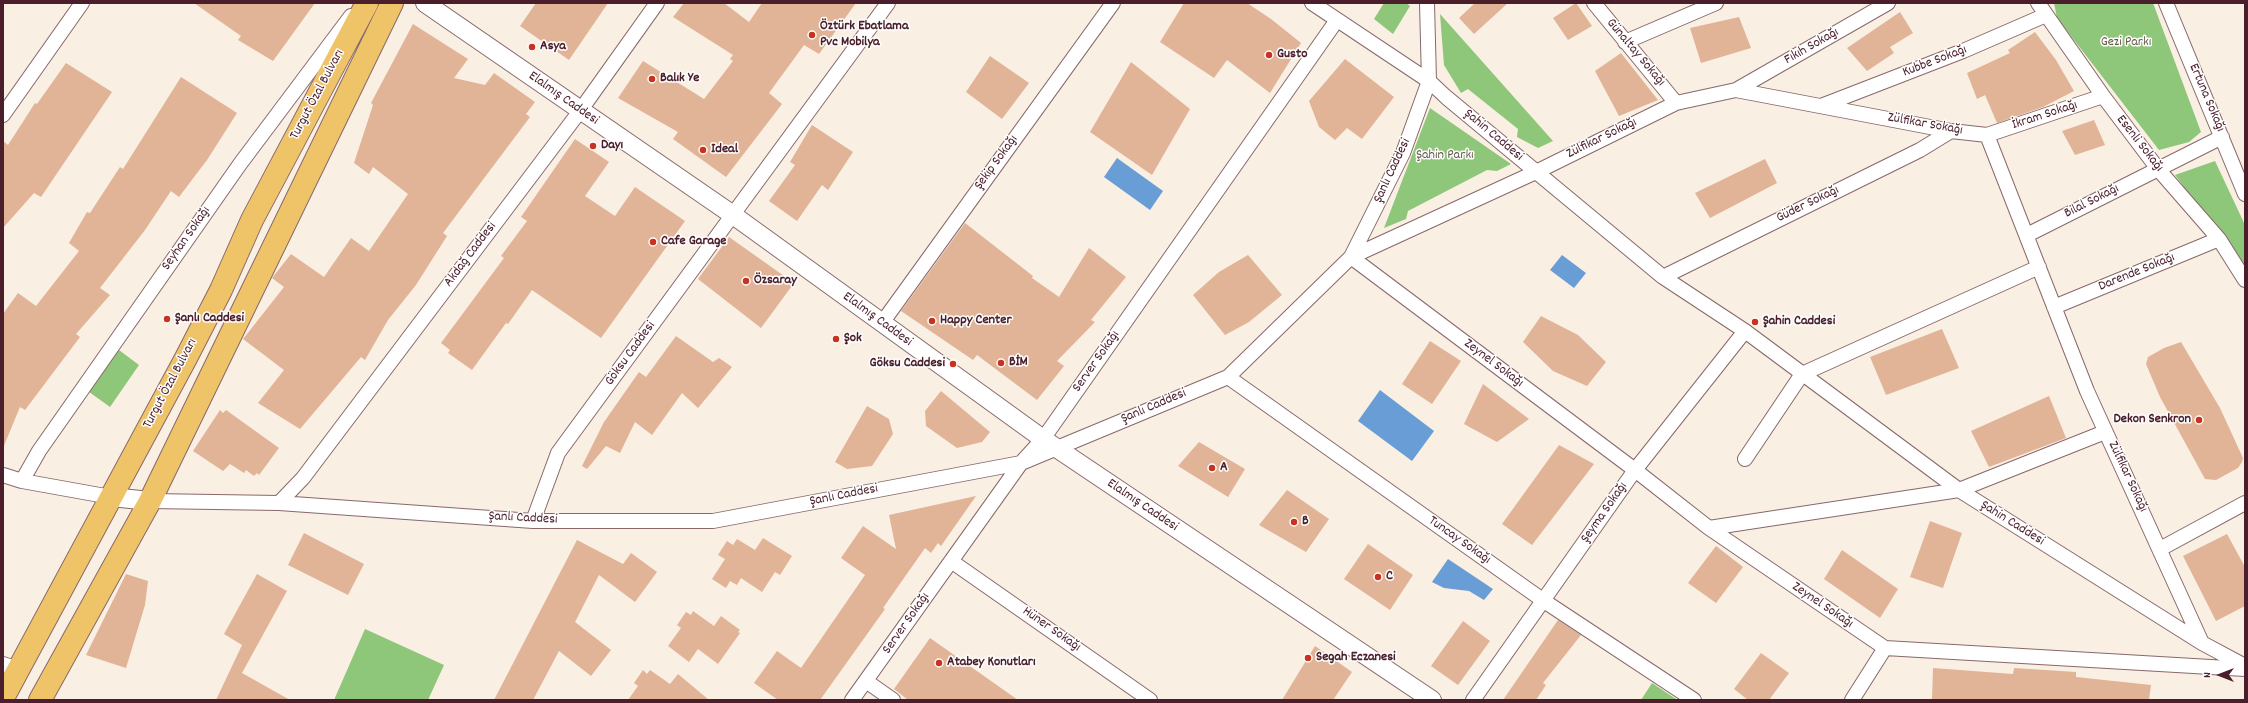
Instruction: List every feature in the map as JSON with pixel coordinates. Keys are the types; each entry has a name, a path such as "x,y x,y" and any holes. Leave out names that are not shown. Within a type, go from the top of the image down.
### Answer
{"main road":[{"name":"Turgut Özal Bulvarı","path":"3,698 10,667 111,497 221,290 252,220 367,3"},
{"name":"Turgut Özal Bulvarı","path":"40,700 150,501 392,3"}],"street":[{"path":"3,115 82,3"},
{"name":"Seyhan Sokağı","path":"22,481 39,450 240,164 361,3"},
{"name":"Elalmış Caddesi","path":"425,3 733,215 1050,444 1432,700"},
{"name":"Akdağ Caddesi","path":"279,503 303,478 580,111 657,3"},
{"name":"Göksu Caddesi","path":"533,521 558,453 888,3"},
{"name":"Şekip Sokağı","path":"882,323 1113,3"},
{"name":"Şahin Caddesi","path":"1312,3 1429,81 1536,172 1664,277 1745,331 1959,490 2202,643 2245,666"},
{"name":"Şanlı Caddesi","path":"3,475 22,481 111,497 150,501 279,503 533,521 713,521 1022,463 1050,444 1228,377 1351,258 1403,153 1429,81 1427,3"},
{"name":"Günaltay Sokağı","path":"1594,3 1676,103"},
{"path":"1625,42 1716,3"},
{"name":"Fıkıh Sokağı","path":"1736,90 1888,3"},
{"name":"Esenli Sokağı","path":"2038,3 2103,96 2158,169 2219,239 2245,280"},
{"name":"Ertuna Sokağı","path":"2166,3 2245,194"},
{"name":"Kubbe Sokağı","path":"1822,106 1963,51 2046,15"},
{"name":"Server Sokağı","path":"1050,444 1336,20"},
{"name":"Zülfikar Sokağı","path":"1351,258 1536,172 1676,103 1736,90 1951,131 1987,135 2087,391 2202,643"},
{"name":"İkram Sokağı","path":"1987,135 2103,96"},
{"name":"Güder Sokağı","path":"1664,277 1913,154 1951,131"},
{"name":"Bilal Sokağı","path":"2027,235 2222,137"},
{"name":"Darende Sokağı","path":"2054,307 2219,239"},
{"name":"Zeynel Sokağı","path":"1351,258 1635,470 1709,528 1885,648"},
{"path":"1745,459 1802,374 2039,267"},
{"name":"Şeyma Sokağı","path":"1473,700 1635,470 1745,331"},
{"name":"Tuncay Sokağı","path":"1228,377 1544,601 1694,700"},
{"path":"1709,528 1959,490 2105,432"},
{"name":"Server Sokağı","path":"852,700 1022,463"},
{"path":"2160,549 2245,503"},
{"name":"Hüner Sokağı","path":"951,560 1150,700"},
{"path":"1852,700 1885,648 2245,669"},
{"path":"866,681 893,700"}],"green space":[{"path":"1384,3 1406,3 1410,6 1393,34 1374,19"},
{"name":"Gezi Parkı","path":"2054,3 2153,3 2201,132 2189,142 2159,150 2057,18"},
{"path":"1440,14 1553,141 1538,148 1517,137 1518,129 1468,89 1461,93 1444,65"},
{"name":"Şahin Parkı","path":"1430,108 1511,164 1497,171 1487,170 1408,211 1406,219 1384,228"},
{"path":"2215,161 2245,225 2245,269 2175,175"},
{"path":"115,347 139,365 110,407 85,389"},
{"path":"365,629 444,665 428,700 334,700"},
{"path":"1652,683 1676,699 1641,700"}],"water":[{"path":"1117,158 1163,191 1150,210 1104,177"},
{"path":"1562,255 1586,273 1574,288 1550,270"},
{"path":"1380,390 1434,431 1412,461 1358,421"},
{"path":"1448,559 1493,589 1484,600 1469,591 1444,588 1432,582"}],"building":[{"path":"194,3 315,3 273,61 238,40 241,36"},
{"path":"536,3 608,3 569,60 520,26"},
{"path":"684,3 724,3 749,22 762,3 856,3 819,54 804,45 769,93 782,104 726,177 673,139 678,132 618,98 643,61 704,99 733,61 730,59 733,55 673,17"},
{"path":"1184,3 1247,3 1271,19 1301,43 1270,93 1227,60 1214,78 1160,42"},
{"path":"1475,3 1508,3 1474,34 1459,18"},
{"path":"1576,3 1592,26 1568,40 1553,18"},
{"path":"1900,12 1913,33 1890,47 1894,53 1867,71 1847,48"},
{"path":"1739,17 1751,48 1701,63 1690,28"},
{"path":"413,24 468,59 454,78 485,85 494,73 535,102 526,114 530,117 443,233 447,236 416,285 388,320 365,360 361,357 300,429 258,403 284,370 243,339 284,287 272,278 291,254 324,277 351,238 369,251 408,194 373,167 369,174 354,163 373,105 371,103"},
{"path":"2035,32 2056,60 2074,91 2043,107 1997,123 1985,95 1977,99 1967,73 2010,53 2008,50"},
{"path":"1621,53 1658,100 1619,116 1595,71"},
{"path":"990,56 1029,83 1002,119 966,92"},
{"path":"1345,59 1394,97 1362,139 1347,128 1335,140 1319,127 1309,101"},
{"path":"1131,62 1190,109 1152,175 1090,132"},
{"path":"66,63 112,92 41,197 34,193 3,228 3,141 8,145 35,103 37,104"},
{"path":"181,77 237,113 207,160 179,197 171,191 145,230 100,288 110,295 76,334 80,337 25,410 20,407 3,448 3,314 18,293 36,306 79,251 69,243 87,212 90,213 120,167 123,169"},
{"path":"2094,120 2105,145 2075,155 2062,131"},
{"path":"812,125 853,152 828,190 822,185 797,221 769,201 795,165 790,162"},
{"path":"575,139 609,162 585,196 615,216 635,187 685,221 601,338 532,290 472,370 448,353 450,350 441,343 504,258 501,256 527,221 521,217"},
{"path":"1765,159 1777,183 1710,218 1695,193"},
{"path":"965,223 1033,276 1032,278 1059,297 1089,248 1126,277 1091,320 1095,322 1057,361 1064,366 1037,400 977,355 973,360 901,311"},
{"name":"Özsaray","path":"729,237 794,283 761,328 698,279"},
{"path":"1248,255 1282,295 1249,322 1225,335 1193,295 1219,272"},
{"path":"1541,316 1578,335 1606,362 1587,386 1553,371 1523,342"},
{"path":"1942,329 1959,368 1886,395 1870,357"},
{"path":"676,336 713,362 719,358 732,367 698,408 682,393 652,435 635,422 620,453 606,446 587,469 582,466 604,422 639,372 646,377"},
{"path":"1430,341 1461,361 1432,404 1402,384"},
{"name":"Dekon Senkron","path":"2181,342 2220,408 2243,458 2238,468 2216,480 2205,479 2160,397 2146,364 2148,357 2164,348"},
{"path":"1483,384 1529,419 1497,442 1464,424"},
{"path":"941,391 990,432 982,442 957,448 926,426 925,411"},
{"path":"2049,396 2066,438 1989,467 1971,431"},
{"path":"867,406 889,419 893,434 872,466 847,469 835,462"},
{"path":"220,410 223,413 226,410 279,448 259,475 257,473 254,476 246,470 244,473 230,464 223,471 193,451"},
{"name":"A","path":"1199,442 1245,469 1228,497 1178,466"},
{"path":"1559,445 1594,464 1532,545 1502,524"},
{"name":"B","path":"1287,490 1329,519 1306,552 1259,525"},
{"path":"976,496 941,546 938,543 931,553 925,548 883,608 885,609 820,700 778,700 754,683 777,651 801,668 865,575 841,558 863,526 896,549 889,515"},
{"path":"1930,521 1962,533 1943,588 1910,577"},
{"path":"304,533 364,564 348,595 288,565"},
{"path":"2227,534 2245,567 2245,606 2216,621 2183,556"},
{"path":"763,538 792,556 780,575 775,572 762,592 741,578 737,585 730,581 726,588 712,579 725,559 718,555 727,541 733,545 737,539 755,550"},
{"path":"577,540 623,564 631,553 657,572 635,602 599,575 575,622 611,650 591,676 559,651 533,700 494,700"},
{"name":"C","path":"1368,544 1413,575 1390,610 1344,579"},
{"path":"1716,546 1743,567 1716,603 1688,583"},
{"path":"1842,550 1898,589 1880,618 1824,579"},
{"path":"126,574 148,581 145,605 126,668 86,655"},
{"path":"257,574 287,591 242,673 290,700 216,700 242,645 224,634"},
{"path":"693,611 714,626 721,616 740,630 738,632 740,633 718,664 698,649 689,662 668,646 681,628 677,625 686,612 691,615"},
{"path":"1558,620 1581,635 1543,683 1546,685 1536,700 1503,700"},
{"path":"1463,621 1490,641 1458,685 1431,666"},
{"name":"Atabey Konutları","path":"930,638 1018,700 908,700 894,689"},
{"path":"1315,646 1352,672 1333,700 1282,700"},
{"path":"1761,653 1789,673 1769,700 1748,700 1734,689"},
{"path":"1933,668 2013,674 2014,668 2076,672 2076,677 2151,685 2149,700 1932,700"},
{"path":"643,670 647,674 650,670 670,684 678,674 709,700 628,700 638,686 634,683"}],"place":[{"name":"Öztürk Ebatlama Pvc Mobilya","path":"812,35"},
{"name":"Asya","path":"532,47"},
{"name":"Gusto","path":"1269,55"},
{"name":"Balık Ye","path":"652,79"},
{"name":"Dayı","path":"593,146"},
{"name":"Ideal","path":"703,150"},
{"name":"Cafe Garage","path":"653,242"},
{"name":"Özsaray","path":"746,281"},
{"name":"Şanlı Caddesi","path":"167,319"},
{"name":"Happy Center","path":"932,321"},
{"name":"Şahin Caddesi","path":"1755,322"},
{"name":"Şok","path":"836,339"},
{"name":"BİM","path":"1001,363"},
{"name":"Göksu Caddesi","path":"953,364"},
{"name":"Dekon Senkron","path":"2199,420"},
{"name":"A","path":"1212,468"},
{"name":"B","path":"1294,522"},
{"name":"C","path":"1378,577"},
{"name":"Segah Eczanesi","path":"1308,658"},
{"name":"Atabey Konutları","path":"939,663"}]}
